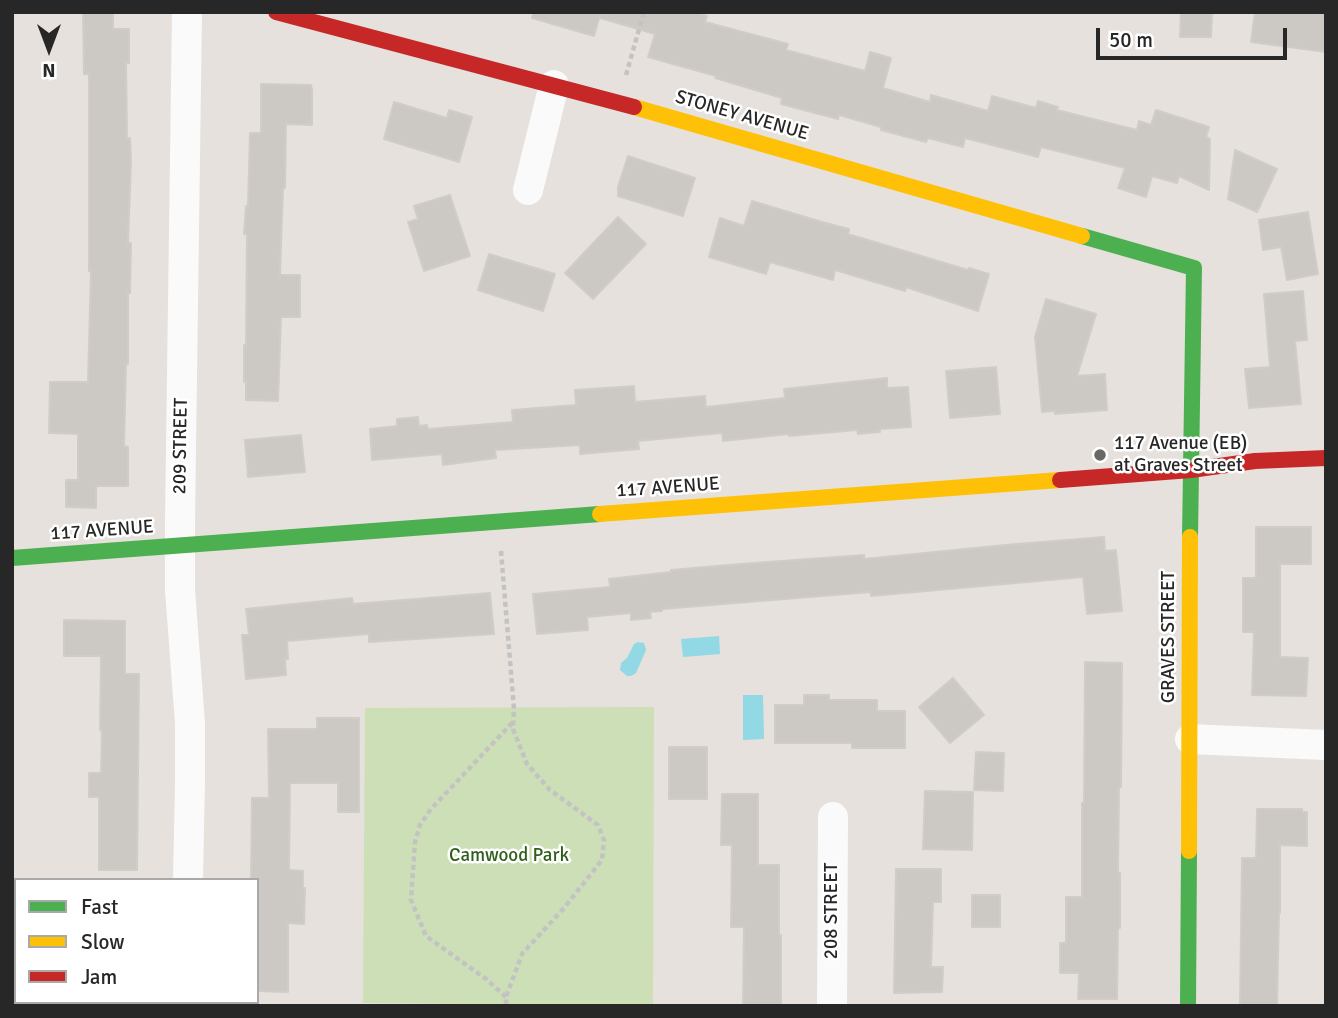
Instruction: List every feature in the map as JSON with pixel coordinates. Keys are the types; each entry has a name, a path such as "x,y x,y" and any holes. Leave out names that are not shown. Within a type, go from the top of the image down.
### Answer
{"street":[{"name":"209 STREET","path":"187,12 180,590 190,723 188,878"},
{"name":"STONEY AVENUE","path":"276,12 620,103 1194,268"},
{"path":"528,190 554,85"},
{"name":"GRAVES STREET","path":"1188,1006 1194,268"},
{"name":"117 AVENUE","path":"12,558 1191,470 1255,461 1326,458"},
{"path":"1190,739 1326,745"},
{"name":"208 STREET","path":"832,1006 833,817"}],"path":[{"path":"620,103 644,12"},
{"path":"501,549 514,709 513,729 527,764 550,790 598,825 604,840 602,860 564,908 522,954 506,997 506,1006"},
{"path":"506,997 486,979 426,936 411,900 415,842 420,825 431,808 514,721"}],"green space":[{"name":"Camwood Park","path":"654,707 653,1006 363,1003 365,708"}],"water":[{"path":"719,636 720,654 683,657 681,639"},
{"path":"638,642 644,643 646,650 636,673 627,676 620,670 621,663"},
{"path":"743,695 763,695 764,739 743,740"}],"building":[{"path":"83,12 113,12 113,29 129,29 129,63 126,63 127,138 130,138 131,160 128,243 131,243 124,446 128,447 128,486 96,486 96,508 66,507 66,480 78,480 78,434 49,433 50,382 88,382 91,271 89,74 84,74"},
{"path":"533,12 601,12 594,36 532,18"},
{"path":"601,12 694,12 707,16 705,22 788,44 786,50 865,71 870,52 891,58 883,88 930,102 931,95 988,111 992,96 1036,108 1038,101 1058,107 1057,110 1137,130 1139,121 1151,125 1156,110 1209,127 1206,137 1210,139 1209,190 1179,176 1177,183 1152,176 1146,197 1118,188 1125,168 1041,147 1038,157 965,138 963,147 928,138 926,142 839,115 838,119 781,104 782,98 648,57 655,34 600,18"},
{"path":"1181,12 1212,12 1211,37 1180,37"},
{"path":"1255,12 1326,12 1326,52 1251,42"},
{"path":"261,84 311,85 312,90 312,125 286,124 280,275 300,275 300,317 281,317 278,401 246,400 244,382 247,234 244,234 248,206 250,133 261,133"},
{"path":"394,102 447,118 449,110 472,117 459,162 384,139"},
{"path":"1235,150 1277,169 1257,212 1228,199"},
{"path":"628,156 695,178 683,216 618,196 618,187"},
{"path":"450,195 470,256 424,271 408,222 418,219 414,206"},
{"path":"752,201 849,229 848,234 989,274 978,311 906,287 905,291 835,270 833,280 770,262 766,274 709,257 720,218 744,226"},
{"path":"1308,212 1318,274 1287,280 1281,247 1263,250 1259,220"},
{"path":"618,217 646,244 593,299 565,273"},
{"path":"489,254 555,274 543,311 478,290"},
{"path":"1303,291 1307,340 1295,341 1301,404 1249,408 1245,369 1270,367 1264,294"},
{"path":"1046,299 1096,314 1077,376 1105,374 1107,410 1055,414 1055,411 1042,412 1035,337"},
{"path":"996,367 1000,414 950,418 946,371"},
{"path":"887,378 887,388 908,387 911,427 858,434 857,430 723,441 722,433 638,441 639,449 580,454 580,445 495,450 496,458 443,465 442,454 372,460 370,429 397,426 397,419 418,417 419,426 427,425 428,429 513,422 512,410 576,405 575,390 634,386 635,402 705,396 706,407 785,398 784,389"},
{"path":"301,435 305,472 248,477 245,440"},
{"path":"1256,527 1311,527 1311,564 1280,564 1280,657 1308,658 1306,696 1252,695 1254,632 1243,632 1243,578 1256,578"},
{"path":"1104,537 1105,551 1116,550 1122,611 1087,614 1083,577 871,596 871,592 662,609 650,612 651,618 631,620 631,613 587,617 588,630 537,634 533,594 610,587 609,579 740,564 864,555 864,559"},
{"path":"490,593 494,634 369,642 369,634 287,641 286,675 246,679 242,635 249,635 246,609 352,598 353,604"},
{"path":"64,620 125,621 125,674 139,674 137,870 99,870 99,797 89,797 89,773 101,773 101,656 64,656"},
{"path":"1085,662 1122,663 1117,999 1078,999 1079,973 1060,973 1060,943 1066,943 1066,897 1082,897"},
{"path":"953,678 984,715 950,743 919,707"},
{"path":"804,695 829,695 829,700 877,700 877,711 905,711 905,748 852,748 852,743 775,743 775,705 804,705"},
{"path":"317,718 359,718 359,812 338,812 338,783 290,783 289,870 303,871 304,924 288,923 288,992 259,991 259,878 251,878 252,798 269,798 268,729 317,729"},
{"path":"669,747 707,747 707,799 669,799"},
{"path":"976,752 1004,753 1003,791 974,790"},
{"path":"925,791 973,792 972,850 923,849"},
{"path":"722,794 758,794 758,865 779,865 781,1006 743,1006 744,927 731,927 732,845 721,845"},
{"path":"1257,809 1302,809 1302,812 1307,812 1307,846 1280,845 1277,1006 1240,1006 1242,858 1256,858"},
{"path":"896,869 941,869 941,902 933,902 931,967 943,967 942,992 894,993"},
{"path":"972,895 1000,895 1000,927 972,927"}],"traffic: fast":[{"path":"1082,236 1194,268 1190,537"},
{"path":"12,558 600,514"},
{"path":"1188,1006 1189,851"}],"traffic: slow":[{"path":"634,107 1082,236"},
{"path":"600,514 1060,480"},
{"path":"1189,851 1190,537"}],"traffic: jam":[{"path":"276,12 634,107"},
{"path":"1060,480 1191,470 1255,461 1326,458"}],"place":[{"name":"117 Avenue (EB) at Graves Street","path":"1100,455"}]}
